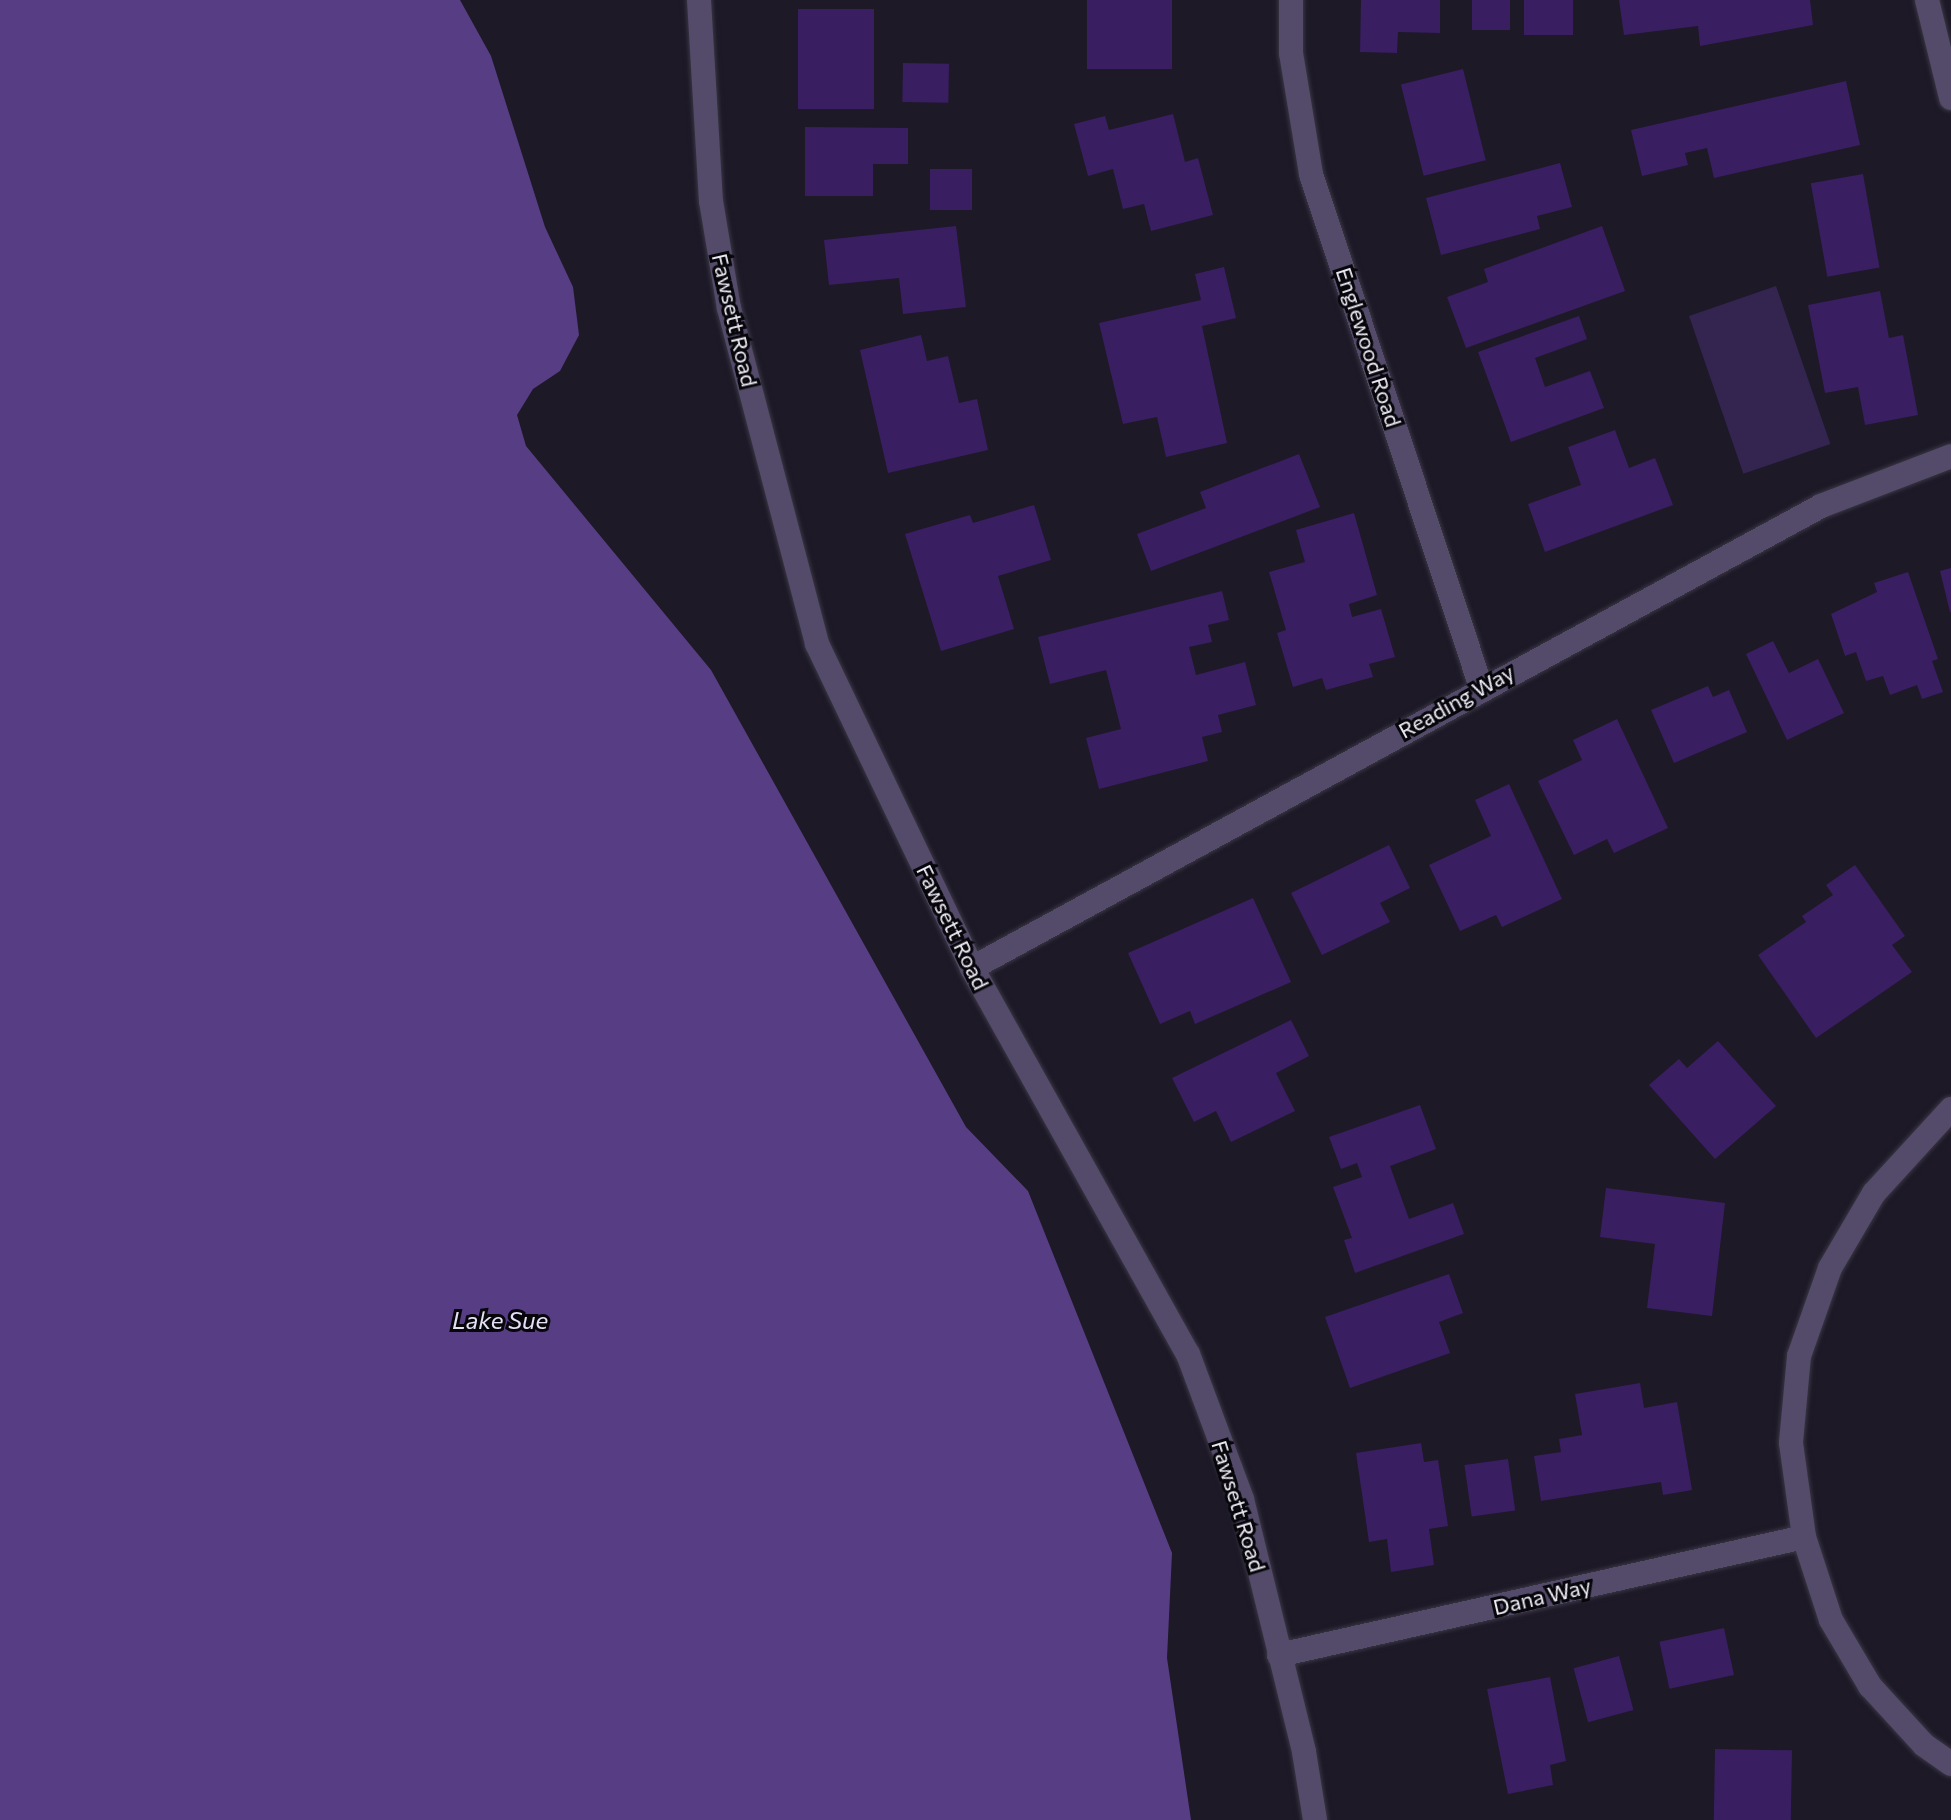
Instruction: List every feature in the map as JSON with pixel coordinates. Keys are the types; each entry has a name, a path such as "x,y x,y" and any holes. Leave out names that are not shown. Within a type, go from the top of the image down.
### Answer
{"street":[{"name":"Fawsett Road","path":"699,0 711,201 729,308 817,644 972,968 1188,1354 1242,1499 1315,1820"},
{"name":"Englewood Road","path":"1291,0 1291,53 1311,174 1481,687"},
{"path":"1927,0 1951,98"},
{"name":"Reading Way","path":"972,968 1481,687 1821,506 1951,456"},
{"path":"1951,1109 1874,1193 1830,1268 1804,1341 1791,1443 1804,1537 1831,1620 1870,1686 1924,1745 1951,1764"},
{"name":"Dana Way","path":"1279,1655 1804,1537"}],"shaded area":[{"path":"1776,286 1830,444 1743,474 1689,316"}],"water":[{"name":"Lake Sue","path":"0,0 460,0 491,56 545,227 573,287 579,335 560,371 533,389 517,415 526,446 711,670 966,1127 1028,1191 1172,1553 1167,1658 1191,1820 0,1820"}],"building":[{"path":"1087,0 1172,0 1172,69 1087,69"},
{"path":"1361,0 1440,0 1440,33 1398,32 1397,53 1360,52"},
{"path":"1472,0 1510,0 1510,30 1472,30"},
{"path":"1524,0 1573,0 1573,35 1524,35"},
{"path":"1619,0 1810,0 1813,25 1700,46 1698,26 1624,35"},
{"path":"798,9 874,9 874,109 798,109"},
{"path":"903,63 949,64 948,103 902,102"},
{"path":"1463,69 1486,160 1424,176 1401,84"},
{"path":"1846,81 1860,145 1714,178 1707,148 1685,153 1688,165 1642,176 1631,130"},
{"path":"1173,114 1185,162 1198,158 1213,215 1151,231 1144,204 1123,209 1113,169 1088,176 1074,124 1105,116 1109,130"},
{"path":"805,127 908,128 908,164 873,164 873,196 805,196"},
{"path":"1560,163 1572,207 1537,216 1540,229 1441,255 1426,198"},
{"path":"930,169 972,169 972,210 930,210"},
{"path":"1863,174 1879,268 1827,277 1811,183"},
{"path":"956,226 966,307 903,314 899,278 829,285 824,240"},
{"path":"1602,226 1625,291 1466,348 1447,297 1488,282 1484,269"},
{"path":"1224,267 1236,318 1202,326 1227,443 1166,457 1157,417 1123,424 1099,323 1201,300 1195,274"},
{"path":"1880,291 1889,338 1903,335 1918,415 1865,425 1858,387 1825,393 1808,305"},
{"path":"1579,316 1587,339 1535,358 1545,387 1590,371 1604,408 1511,442 1478,352"},
{"path":"921,335 927,361 948,356 959,403 977,399 988,450 888,473 860,350"},
{"path":"1615,430 1629,468 1655,458 1673,505 1545,552 1528,504 1581,485 1568,447"},
{"path":"1299,454 1320,507 1151,571 1137,534 1206,508 1200,492"},
{"path":"1034,505 1051,560 998,576 1014,629 941,651 905,534 970,515 973,523"},
{"path":"1354,513 1377,595 1349,604 1352,617 1381,609 1395,657 1369,664 1373,677 1326,690 1322,678 1293,687 1277,633 1286,630 1269,572 1305,562 1296,530"},
{"path":"1951,568 1951,612 1950,612 1940,571"},
{"path":"1908,572 1938,659 1932,661 1943,692 1922,699 1917,685 1890,695 1883,676 1866,681 1856,652 1845,656 1831,614 1877,592 1874,583"},
{"path":"1222,591 1229,620 1208,625 1212,642 1189,647 1196,675 1245,662 1256,705 1218,715 1222,732 1202,737 1208,761 1099,789 1086,738 1121,729 1106,670 1050,684 1038,637"},
{"path":"1773,641 1789,673 1818,659 1844,713 1787,740 1746,654"},
{"path":"1708,686 1713,697 1729,690 1747,732 1674,763 1651,710"},
{"path":"1617,719 1668,828 1614,853 1607,839 1574,855 1538,781 1582,760 1573,740"},
{"path":"1509,784 1562,899 1502,927 1496,915 1460,931 1429,865 1491,836 1475,800"},
{"path":"1389,845 1410,888 1380,903 1390,922 1322,955 1291,893"},
{"path":"1855,865 1905,936 1892,945 1912,972 1816,1038 1758,955 1806,922 1802,916 1833,895 1826,885"},
{"path":"1253,898 1291,982 1195,1024 1190,1011 1160,1024 1128,953"},
{"path":"1291,1020 1309,1056 1276,1073 1295,1111 1231,1142 1216,1111 1194,1122 1172,1078"},
{"path":"1718,1041 1776,1106 1715,1159 1649,1085 1679,1059 1687,1068"},
{"path":"1420,1105 1436,1149 1390,1166 1409,1219 1453,1203 1464,1234 1355,1273 1344,1240 1352,1238 1333,1187 1362,1177 1357,1163 1341,1169 1329,1137"},
{"path":"1606,1188 1725,1203 1712,1316 1647,1308 1655,1244 1600,1237"},
{"path":"1449,1274 1463,1313 1439,1322 1450,1353 1350,1388 1325,1317"},
{"path":"1640,1383 1644,1408 1677,1402 1692,1490 1663,1495 1661,1482 1541,1501 1534,1456 1561,1452 1559,1439 1582,1435 1575,1394"},
{"path":"1421,1443 1424,1462 1438,1460 1448,1526 1429,1529 1434,1565 1391,1572 1387,1539 1369,1542 1356,1453"},
{"path":"1508,1459 1515,1510 1472,1517 1464,1465"},
{"path":"1724,1628 1734,1675 1669,1689 1659,1642"},
{"path":"1619,1656 1633,1710 1588,1722 1574,1668"},
{"path":"1550,1677 1566,1761 1550,1765 1553,1785 1508,1794 1487,1689"},
{"path":"1715,1749 1792,1750 1791,1820 1714,1820"}]}
